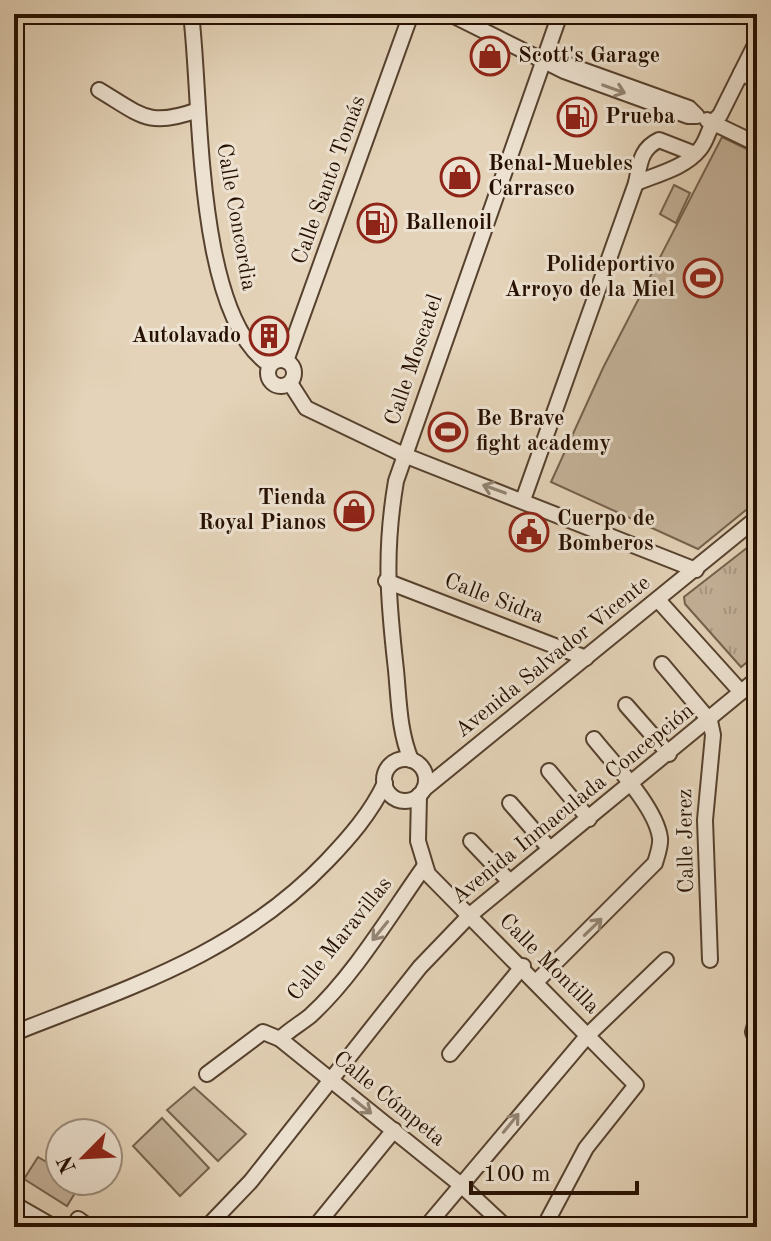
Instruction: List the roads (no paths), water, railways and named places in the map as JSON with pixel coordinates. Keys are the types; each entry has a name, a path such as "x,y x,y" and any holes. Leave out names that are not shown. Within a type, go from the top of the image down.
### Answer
{"street":[{"name":"Calle Concordia","path":"191,14 202,165 221,283 239,330 254,355 270,365"},
{"name":"Calle Santo Tomás","path":"286,361 411,14"},
{"path":"450,14 542,59 647,101 705,119 757,144"},
{"name":"Calle Moscatel","path":"395,762 402,735 386,581 386,535 404,455 560,14"},
{"path":"705,119 720,115 757,41"},
{"path":"741,73 757,81"},
{"path":"99,90 146,118 160,121 198,110"},
{"path":"636,183 685,164 702,147 705,119"},
{"path":"523,500 636,183 642,154 648,145 659,140 695,154"},
{"path":"277,360 286,361 294,371 290,383 282,386 271,381 267,373 270,365 277,360"},
{"path":"290,383 306,408 404,455 696,570"},
{"name":"Avenida Salvador Vicente","path":"422,792 757,518"},
{"name":"Calle Sidra","path":"386,581 586,658"},
{"path":"658,600 741,692"},
{"path":"662,664 710,721"},
{"name":"Avenida Inmaculada Concepción","path":"207,1227 251,1181 420,967 470,915 710,721 757,679"},
{"path":"626,705 669,754"},
{"name":"Calle Jerez","path":"710,721 713,735 705,820 710,960"},
{"name":"Calle Moscatel","path":"402,735 417,764"},
{"path":"537,981 655,863 661,840 654,821 631,785 594,739"},
{"path":"14,1033 149,980 221,946 288,900 371,809 385,783 386,771 395,762 417,764 426,778 417,831"},
{"name":"Avenida Salvador Vicente","path":"417,764 450,768"},
{"path":"549,771 589,819"},
{"path":"385,783 390,794 401,800 417,831 424,867"},
{"path":"354,830 401,800 422,792"},
{"path":"510,803 550,849"},
{"path":"471,841 509,881"},
{"name":"Calle Montilla","path":"424,867 636,1085 586,1148 544,1227"},
{"name":"Calle Maravillas","path":"207,1074 263,1032 280,1039 310,1016 394,914 424,867"},
{"path":"426,1227 588,1035 666,960"},
{"path":"450,1054 523,966"},
{"path":"756,1041 753,1032 757,1018"},
{"name":"Calle Cómpeta","path":"280,1039 461,1185 506,1227"},
{"path":"315,1227 394,1130"},
{"path":"14,1204 54,1227"}],"place":[{"name":"Scott's Garage","path":"490,56"},
{"name":"Prueba","path":"577,117"},
{"name":"Benal-Muebles Carrasco","path":"460,177"},
{"name":"Ballenoil","path":"377,223"},
{"name":"Polideportivo Arroyo de la Miel","path":"703,278"},
{"name":"Autolavado","path":"269,336"},
{"name":"Be Brave fight academy","path":"448,432"},
{"name":"Tienda Royal Pianos","path":"354,511"},
{"name":"Cuerpo de Bomberos","path":"529,532"}]}
